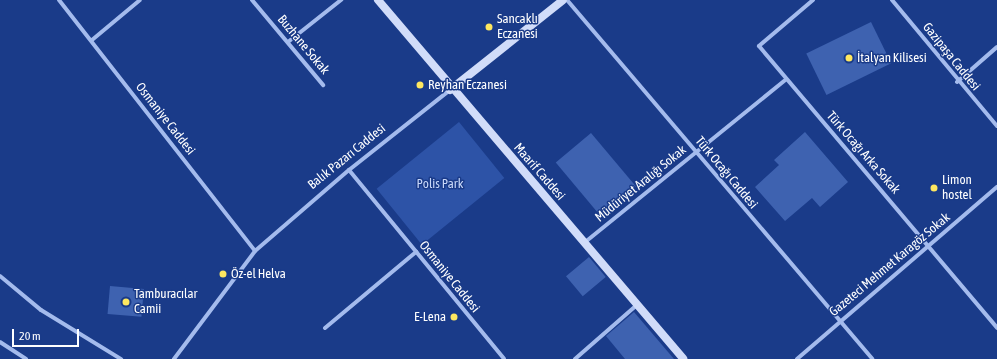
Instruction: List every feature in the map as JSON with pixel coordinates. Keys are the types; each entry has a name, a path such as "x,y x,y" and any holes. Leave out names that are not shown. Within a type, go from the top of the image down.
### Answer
{"street":[{"name":"Osmaniye Caddesi","path":"59,0 92,40 255,251"},
{"path":"92,40 140,0"},
{"name":"Buzhane Sokak","path":"252,0 323,85"},
{"path":"288,42 341,0"},
{"name":"Maarif Caddesi","path":"378,0 450,90 683,359"},
{"name":"Balık Pazarı Caddesi","path":"174,359 255,251 349,170 562,0"},
{"name":"Türk Ocağı Caddesi","path":"567,0 872,359"},
{"name":"Türk Ocağı Arka Sokak","path":"813,0 759,46 785,80 997,328"},
{"name":"Gazipaşa Caddesi","path":"892,0 957,82 997,126"},
{"path":"957,82 997,47"},
{"name":"Müdüriyet Aralığı Sokak","path":"584,243 785,80"},
{"name":"Osmaniye Caddesi","path":"349,170 504,359"},
{"name":"Gazeteci Mehmet Karagöz Sokak","path":"797,359 839,321 929,247 997,187"},
{"path":"325,328 416,252"},
{"path":"0,276 41,310 121,359"},
{"path":"575,359 637,305"},
{"path":"0,342 26,359"}],"green space":[{"name":"Polis Park","path":"459,122 504,178 422,245 377,189"}],"building":[{"name":"İtalyan Kilisesi","path":"871,22 891,63 826,95 806,54"},
{"path":"805,132 848,182 820,207 812,198 785,221 755,187 779,165 774,160"},
{"path":"591,133 636,187 601,216 556,163"},
{"path":"589,257 606,277 583,296 566,276"},
{"name":"Tamburacılar Camii","path":"110,286 144,289 141,317 108,314"},
{"path":"634,312 674,359 625,359 606,336"}],"place":[{"name":"Sancaklı Eczanesi","path":"489,27"},
{"name":"İtalyan Kilisesi","path":"849,58"},
{"name":"Reyhan Eczanesi","path":"420,85"},
{"name":"Limon hostel","path":"934,188"},
{"name":"Öz-el Helva","path":"223,274"},
{"name":"Tamburacılar Camii","path":"126,302"},
{"name":"E-Lena","path":"454,317"}]}
